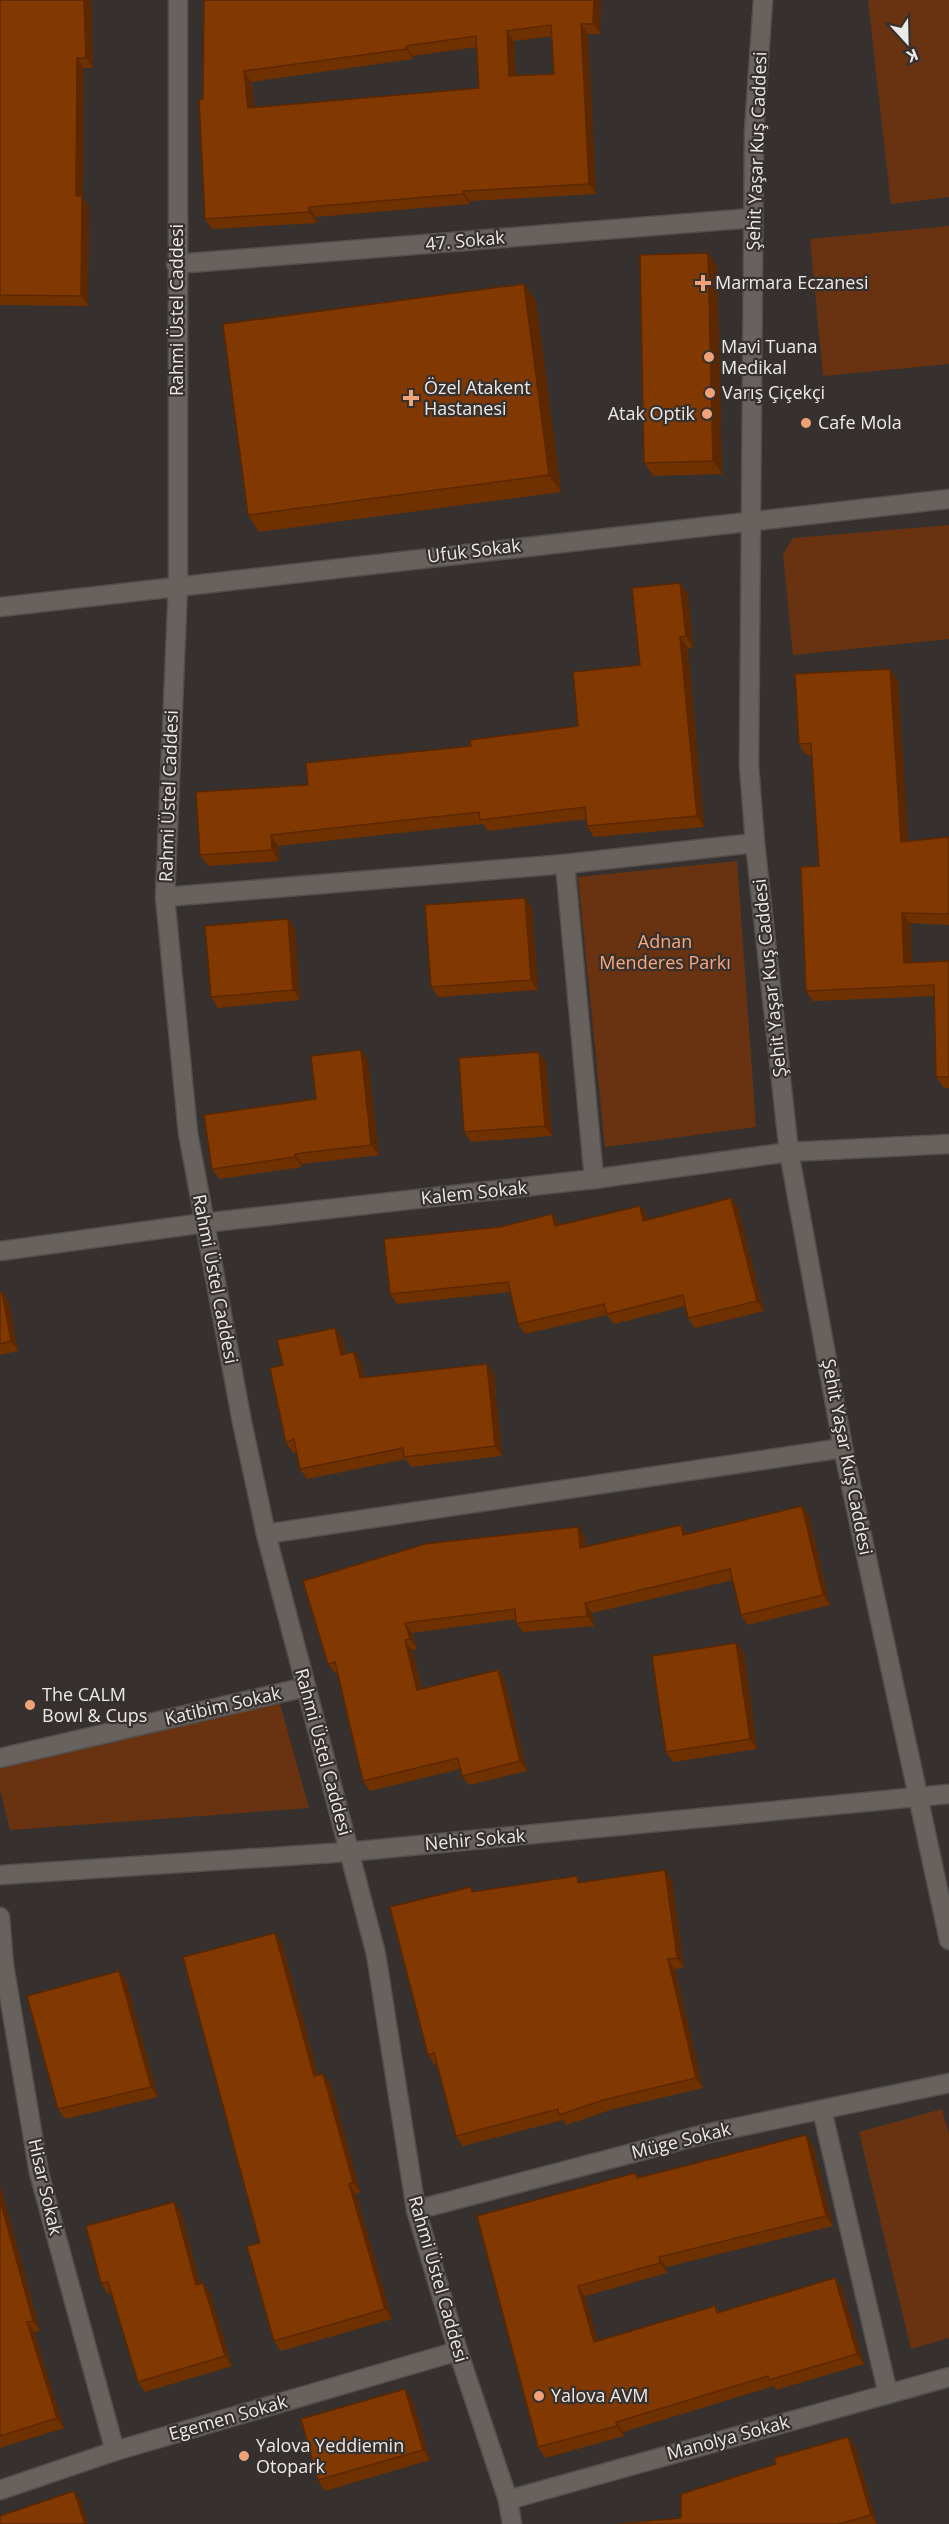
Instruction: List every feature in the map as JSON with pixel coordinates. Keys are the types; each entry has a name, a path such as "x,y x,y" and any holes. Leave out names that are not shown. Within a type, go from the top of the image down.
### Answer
{"street":[{"name":"Rahmi Üstel Caddesi","path":"178,0 176,264 178,585 165,897 188,1133 266,1534 376,1954 416,2210 458,2351 508,2500 512,2524"},
{"name":"Şehit Yaşar Kuş Caddesi","path":"763,0 754,132 753,218 749,765 755,843 789,1152 843,1448 949,1940"},
{"name":"47. Sokak","path":"176,264 753,218"},
{"name":"Ufuk Sokak","path":"0,607 751,519 949,499"},
{"path":"165,897 565,864 755,843"},
{"path":"565,864 594,1179"},
{"name":"Kalem Sokak","path":"0,1251 204,1223 594,1179 789,1152 949,1144"},
{"path":"266,1534 843,1448"},
{"name":"Katibim Sokak","path":"0,1758 306,1687"},
{"name":"Nehir Sokak","path":"0,1875 348,1852 949,1794"},
{"name":"Hisar Sokak","path":"0,1917 4,1965 39,2173 115,2451"},
{"name":"Müge Sokak","path":"416,2210 705,2134 949,2083"},
{"path":"822,2110 888,2394"},
{"name":"Egemen Sokak","path":"0,2490 115,2451 458,2351"},
{"name":"Manolya Sokak","path":"508,2500 949,2377"}],"green space":[{"path":"868,0 949,0 949,197 891,204"},
{"path":"949,226 949,364 823,376 810,239"},
{"path":"949,525 949,639 793,655 783,554 793,538"},
{"name":"Adnan Menderes Parkı","path":"737,861 756,1127 605,1147 578,877"},
{"path":"279,1700 309,1808 10,1830 0,1789 0,1763"},
{"path":"942,2109 949,2134 949,2338 911,2349 859,2132"}],"building":[{"path":"0,0 84,0 86,58 77,58 76,196 82,196 81,296 0,295"},
{"path":"204,0 594,0 593,24 581,24 589,184 463,191 463,194 309,207 309,212 205,219 199,100 203,99","holes":["551,25 554,74 509,76 507,31","476,36 479,88 248,108 244,71 406,49 406,46"]},
{"path":"708,253 713,461 644,463 640,255"},
{"path":"524,284 549,475 248,515 223,324"},
{"path":"680,583 686,636 680,637 697,816 587,826 585,807 480,820 479,812 271,835 272,850 200,855 196,792 308,785 306,763 471,746 470,740 578,726 573,672 640,665 632,588"},
{"path":"890,669 901,842 949,837 949,914 902,913 904,963 949,961 949,1077 936,1077 934,985 806,991 801,867 819,866 811,743 799,744 795,674"},
{"path":"525,898 531,980 431,987 425,905"},
{"path":"288,919 293,990 211,997 205,926"},
{"path":"361,1050 371,1145 295,1154 295,1157 212,1169 204,1115 316,1099 311,1056"},
{"path":"539,1052 545,1126 464,1132 459,1058"},
{"path":"731,1198 757,1301 688,1318 683,1295 607,1314 604,1304 518,1324 508,1282 390,1294 384,1239 500,1227 552,1214 555,1226 640,1206 643,1221"},
{"path":"0,1292 2,1292 11,1341 0,1344"},
{"path":"335,1328 341,1355 354,1352 360,1378 487,1364 495,1446 404,1457 403,1448 300,1469 294,1439 286,1443 270,1368 283,1365 277,1340"},
{"path":"802,1506 823,1595 741,1615 730,1569 585,1603 587,1616 516,1623 515,1609 405,1623 410,1639 405,1640 417,1690 498,1670 520,1761 462,1776 458,1758 363,1781 335,1662 328,1664 303,1581 425,1544 578,1527 580,1548 681,1525 683,1535"},
{"path":"736,1643 750,1739 666,1752 652,1656"},
{"path":"665,1870 677,1958 668,1959 696,2078 603,2100 559,2115 558,2109 456,2136 434,2053 428,2055 390,1907 471,1887 472,1892 577,1876 578,1883"},
{"path":"275,1933 314,2076 323,2074 353,2182 349,2184 385,2309 274,2341 247,2246 260,2243 183,1957"},
{"path":"119,1971 151,2087 58,2109 27,1996"},
{"path":"806,2135 826,2216 659,2257 660,2263 578,2286 594,2342 715,2306 717,2313 835,2278 857,2354 769,2380 768,2376 616,2422 617,2426 538,2447 477,2216 635,2173 637,2178"},
{"path":"0,2200 33,2321 27,2322 57,2418 0,2436"},
{"path":"174,2202 196,2285 203,2283 225,2356 138,2382 108,2282 101,2283 86,2226"},
{"path":"405,2389 423,2450 318,2480 301,2419"},
{"path":"848,2437 871,2515 839,2524 619,2524 681,2518 681,2494 776,2464 774,2458"},
{"path":"74,2491 85,2524 0,2524 0,2516"}],"place":[{"name":"Marmara Eczanesi","path":"703,283"},
{"name":"Mavi Tuana Medikal","path":"709,357"},
{"name":"Varış Çiçekçi","path":"710,393"},
{"name":"Özel Atakent Hastanesi","path":"411,398"},
{"name":"Atak Optik","path":"707,414"},
{"name":"Cafe Mola","path":"806,423"},
{"name":"The CALM Bowl & Cups","path":"30,1705"},
{"name":"Yalova AVM","path":"539,2396"},
{"name":"Yalova Yeddiemin Otopark","path":"244,2456"}]}
